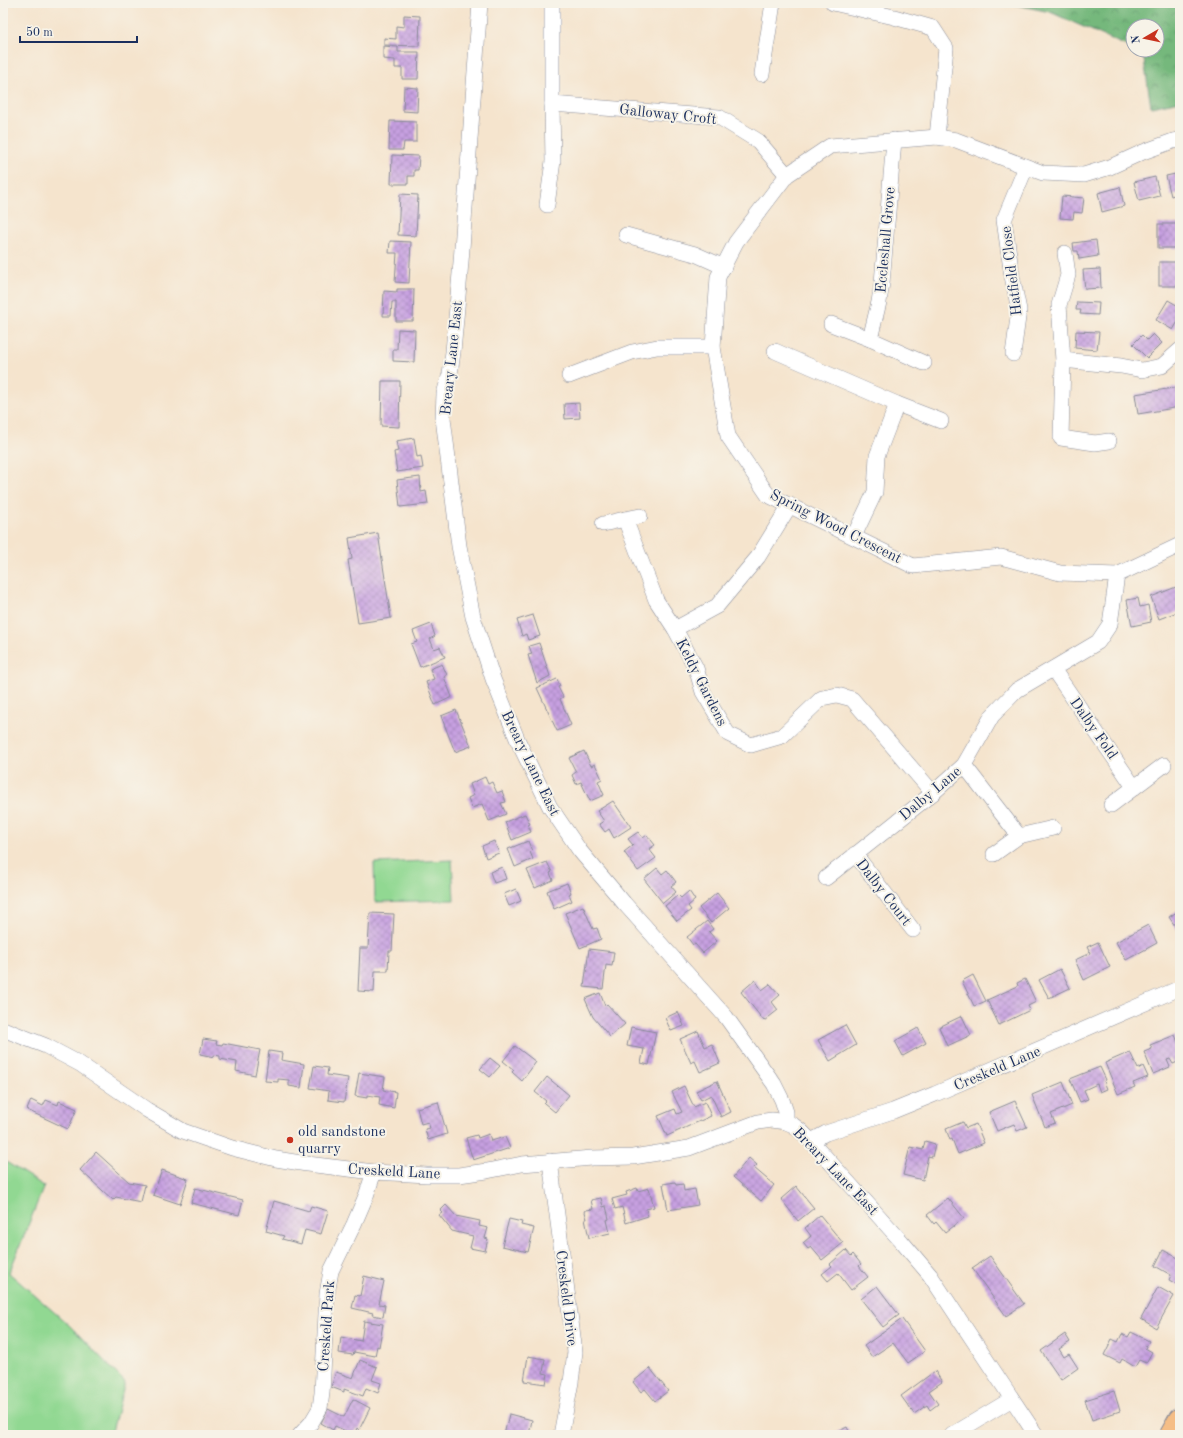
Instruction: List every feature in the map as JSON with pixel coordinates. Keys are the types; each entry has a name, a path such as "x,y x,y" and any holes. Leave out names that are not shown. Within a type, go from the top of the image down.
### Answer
{"highway":[{"path":"1171,1435 1180,1419"}],"street":[{"name":"Breary Lane East","path":"480,3 453,352 450,374 444,394 443,418 459,546 473,617 493,680 518,741 550,807 580,851 624,903 726,1017 774,1084 786,1112 786,1122 801,1131 811,1141 930,1275 1036,1435"},
{"path":"762,74 773,3"},
{"path":"833,3 894,17 933,28 946,48 938,137"},
{"path":"547,206 553,161 552,7"},
{"name":"Galloway Croft","path":"552,104 719,117 758,141 787,175"},
{"name":"Spring Wood Crescent","path":"1180,140 1172,141 1150,149 1110,167 1084,175 1043,173 956,140 938,137 830,146 787,175 736,242 718,278 713,347 728,436 768,495 913,566 1001,557 1060,573 1118,575 1180,545"},
{"name":"Eccleshall Grove","path":"870,339 882,282 894,140"},
{"name":"Hatfield Close","path":"1013,354 1019,310 1012,276 1004,220 1026,167"},
{"path":"626,235 694,254 724,267"},
{"path":"1065,253 1068,275 1059,305 1063,360 1061,438 1095,444 1109,441"},
{"path":"832,324 924,363"},
{"path":"569,376 632,352 657,347 713,347"},
{"path":"1063,360 1121,366 1142,370 1162,366 1180,350"},
{"path":"775,352 941,421"},
{"path":"854,536 875,492 877,456 897,404"},
{"path":"675,629 717,606 758,557 790,505"},
{"path":"603,524 640,516"},
{"name":"Keldy Gardens","path":"625,519 656,600 675,629 696,668 703,692 728,734 751,745 782,736 822,698 837,695 852,698 933,793"},
{"name":"Dalby Lane","path":"826,878 933,793 964,765 992,716 1017,690 1098,642 1110,624 1118,575"},
{"name":"Dalby Fold","path":"1053,669 1134,787"},
{"path":"964,765 1019,836"},
{"path":"1111,805 1164,765"},
{"path":"994,854 1019,836 1053,828"},
{"name":"Dalby Court","path":"855,854 914,930"},
{"name":"Creskeld Lane","path":"811,1141 826,1133 893,1111 935,1094 1180,988"},
{"name":"Creskeld Lane","path":"3,1029 46,1046 80,1064 147,1110 182,1131 232,1148 276,1159 374,1172 427,1175 459,1174 550,1161 633,1157 689,1148 758,1122 772,1120 786,1122"},
{"name":"Creskeld Drive","path":"550,1161 575,1352 571,1382 560,1435"},
{"name":"Creskeld Park","path":"300,1435 311,1423 320,1408 322,1393 326,1294 331,1271 354,1224 374,1172"},
{"path":"952,1435 1012,1399"}],"green space":[{"path":"1007,3 1180,3 1180,101 1151,107 1144,58 1165,58 1165,18 1125,18 1125,45 1050,12"},
{"path":"452,860 454,900 375,902 374,863"},
{"path":"3,1160 44,1186 9,1273 69,1325 125,1382 111,1435 3,1435"}],"building":[{"path":"404,15 420,16 419,46 384,45 384,38 396,39 396,26 404,27"},
{"path":"383,46 398,47 398,52 419,52 418,79 402,79 402,68 395,68 395,60 383,59"},
{"path":"404,87 418,88 417,112 403,111"},
{"path":"390,121 416,122 416,142 404,142 403,150 389,150"},
{"path":"392,155 419,156 418,170 414,170 414,176 408,176 408,184 391,184"},
{"path":"1180,173 1180,193 1171,196 1166,176"},
{"path":"1155,177 1160,196 1139,201 1134,182"},
{"path":"1120,187 1124,206 1102,212 1098,193"},
{"path":"400,194 418,195 416,236 398,235"},
{"path":"1062,196 1084,198 1082,213 1074,212 1073,219 1060,218"},
{"path":"1158,224 1180,224 1180,248 1158,248"},
{"path":"1096,240 1098,256 1079,259 1078,251 1074,251 1073,243"},
{"path":"390,241 411,242 409,283 395,282 397,253 389,253"},
{"path":"1159,262 1180,262 1180,286 1159,286"},
{"path":"1100,269 1101,288 1085,289 1083,270"},
{"path":"397,289 414,289 413,321 396,321 396,302 392,302 391,316 383,316 384,291 397,292"},
{"path":"1168,300 1180,307 1180,318 1173,330 1156,320"},
{"path":"1077,302 1099,303 1098,315 1080,314 1081,310 1076,310"},
{"path":"398,329 415,330 414,362 393,361 393,349 397,349"},
{"path":"1076,331 1099,332 1097,350 1075,348"},
{"path":"1153,334 1162,343 1147,358 1133,344 1142,335 1147,340"},
{"path":"382,381 400,381 399,427 381,426"},
{"path":"1180,387 1180,407 1138,414 1135,394"},
{"path":"579,403 580,418 565,419 564,404"},
{"path":"414,438 417,457 421,456 423,468 397,472 394,452 398,451 396,441"},
{"path":"420,477 421,492 426,491 428,504 400,507 397,480"},
{"path":"378,533 391,618 358,623 348,560 352,559 349,538"},
{"path":"1176,587 1180,597 1180,611 1159,619 1151,597"},
{"path":"1138,598 1140,607 1148,605 1151,622 1132,626 1127,600"},
{"path":"533,615 540,636 528,640 526,634 522,636 517,620"},
{"path":"431,624 435,636 430,639 434,649 440,647 445,657 420,667 411,644 417,642 413,631"},
{"path":"539,643 550,676 537,683 528,655 532,654 529,646"},
{"path":"442,664 447,675 444,677 452,697 435,705 426,682 434,679 430,669"},
{"path":"557,679 560,686 558,687 563,697 560,699 571,725 557,731 537,688"},
{"path":"456,710 471,746 455,752 441,716"},
{"path":"584,751 591,766 595,764 602,779 598,781 604,795 590,801 581,782 576,784 572,775 576,772 569,758"},
{"path":"485,777 488,784 492,782 497,793 502,791 506,802 501,803 506,814 489,821 482,804 472,808 468,798 474,795 470,784"},
{"path":"613,801 631,827 614,838 609,829 605,832 599,824 604,821 597,811"},
{"path":"525,814 530,824 528,825 531,832 512,840 505,822"},
{"path":"638,832 643,838 647,835 655,845 649,849 656,858 638,871 624,852 633,845 628,839"},
{"path":"494,841 499,853 486,858 482,846"},
{"path":"528,841 533,859 515,867 508,849"},
{"path":"547,862 552,872 550,873 553,880 535,888 527,870"},
{"path":"502,867 506,879 494,883 490,872"},
{"path":"657,868 662,874 667,870 676,882 671,886 676,892 663,903 644,879"},
{"path":"567,883 572,901 554,909 547,891"},
{"path":"516,889 521,901 509,906 504,894"},
{"path":"689,891 695,900 688,906 691,910 677,921 665,906 678,895 681,898"},
{"path":"717,893 729,908 711,923 699,908"},
{"path":"583,906 593,929 597,928 601,939 580,948 565,913"},
{"path":"1180,910 1180,931 1179,932 1169,917"},
{"path":"370,913 394,914 392,951 389,951 388,971 375,971 374,992 358,991 360,948 368,948"},
{"path":"707,921 713,929 709,932 717,941 703,953 695,944 693,945 687,937"},
{"path":"1148,925 1157,943 1126,960 1116,942"},
{"path":"1098,942 1110,967 1084,980 1075,960 1090,953 1087,947"},
{"path":"589,949 614,952 612,966 606,965 603,989 584,987"},
{"path":"1060,969 1070,988 1049,998 1039,980"},
{"path":"973,975 986,1001 974,1006 962,981"},
{"path":"1025,979 1036,1002 1028,1006 1030,1010 999,1025 987,1000 1018,986 1017,983"},
{"path":"755,980 762,990 770,984 780,995 772,1002 778,1010 764,1021 741,992"},
{"path":"600,993 605,1006 607,1004 625,1024 610,1037 593,1017 585,999"},
{"path":"678,1012 684,1026 671,1031 665,1018"},
{"path":"962,1016 971,1035 947,1046 939,1027"},
{"path":"845,1025 856,1045 830,1061 818,1040"},
{"path":"631,1027 656,1032 649,1065 641,1063 644,1049 627,1046"},
{"path":"918,1028 926,1043 903,1056 895,1041"},
{"path":"698,1031 705,1047 712,1044 720,1063 700,1072 695,1061 691,1063 680,1039"},
{"path":"1175,1035 1180,1047 1180,1061 1173,1064 1170,1059 1167,1060 1170,1067 1153,1074 1144,1052 1152,1049 1150,1045"},
{"path":"203,1039 217,1041 216,1044 222,1045 223,1043 260,1050 255,1075 236,1071 237,1062 220,1059 220,1056 214,1055 214,1057 200,1054"},
{"path":"515,1046 536,1062 522,1081 512,1072 514,1070 503,1061"},
{"path":"269,1051 282,1053 281,1060 304,1064 301,1088 289,1086 289,1080 278,1079 278,1082 265,1081"},
{"path":"1130,1052 1138,1069 1143,1066 1148,1077 1133,1083 1135,1087 1118,1094 1105,1063"},
{"path":"490,1058 500,1066 490,1077 480,1069"},
{"path":"314,1066 328,1068 327,1075 348,1078 344,1102 328,1100 329,1091 310,1088"},
{"path":"1100,1067 1106,1080 1104,1081 1107,1089 1100,1092 1097,1084 1084,1090 1088,1099 1080,1102 1070,1079"},
{"path":"359,1073 385,1077 383,1090 396,1092 394,1108 379,1105 380,1097 367,1095 367,1098 355,1096"},
{"path":"547,1077 569,1095 555,1112 544,1103 546,1101 535,1092"},
{"path":"717,1081 731,1112 721,1117 711,1095 701,1100 696,1091"},
{"path":"1063,1082 1072,1105 1051,1114 1055,1123 1045,1127 1032,1095"},
{"path":"684,1086 694,1107 705,1102 711,1116 667,1136 658,1116 675,1109 677,1114 682,1112 672,1092"},
{"path":"31,1100 43,1106 46,1100 58,1105 59,1101 77,1109 68,1129 27,1110"},
{"path":"1015,1101 1027,1127 1017,1131 1014,1124 997,1131 989,1112"},
{"path":"438,1102 447,1134 428,1140 425,1129 430,1128 428,1122 421,1124 417,1108"},
{"path":"963,1122 966,1128 976,1124 984,1143 958,1154 946,1129"},
{"path":"489,1134 491,1141 505,1137 510,1148 473,1160 466,1138 477,1135 478,1138"},
{"path":"925,1141 935,1144 932,1157 928,1156 923,1180 903,1175 910,1147 923,1150"},
{"path":"96,1152 129,1182 145,1185 141,1202 116,1197 113,1200 80,1170"},
{"path":"749,1158 757,1165 754,1168 774,1185 761,1201 733,1177"},
{"path":"162,1170 188,1179 180,1204 153,1195"},
{"path":"675,1182 676,1185 683,1184 684,1191 695,1189 698,1205 668,1210 663,1184"},
{"path":"796,1186 814,1208 798,1221 781,1199"},
{"path":"195,1188 243,1200 239,1215 191,1203"},
{"path":"637,1188 638,1191 649,1188 654,1207 646,1209 648,1216 626,1223 622,1207 615,1209 612,1199 627,1195 626,1192"},
{"path":"601,1198 603,1207 606,1206 610,1233 589,1238 585,1212 586,1210 593,1209 591,1200"},
{"path":"948,1198 964,1218 945,1233 936,1222 934,1224 927,1215"},
{"path":"274,1201 309,1211 311,1206 328,1211 321,1234 305,1230 301,1244 282,1239 284,1236 266,1231"},
{"path":"446,1205 456,1216 480,1221 479,1226 488,1228 485,1238 488,1239 485,1251 470,1248 473,1236 452,1231 439,1215 442,1213 440,1211"},
{"path":"820,1215 843,1243 822,1260 811,1247 808,1249 803,1243 811,1236 805,1228"},
{"path":"509,1219 522,1222 521,1225 534,1228 528,1252 502,1246"},
{"path":"846,1250 851,1256 853,1254 861,1264 859,1266 868,1277 851,1290 838,1273 828,1281 822,1274 832,1266 830,1264"},
{"path":"1163,1250 1180,1259 1180,1286 1169,1280 1171,1275 1155,1266"},
{"path":"990,1256 1024,1304 1006,1316 972,1268"},
{"path":"364,1276 384,1281 379,1304 385,1305 383,1317 352,1308 355,1295 360,1296"},
{"path":"877,1286 899,1315 883,1327 861,1299"},
{"path":"1158,1287 1174,1296 1156,1328 1141,1319"},
{"path":"902,1319 925,1351 908,1363 893,1343 872,1357 864,1346"},
{"path":"364,1321 383,1324 379,1347 377,1346 375,1356 354,1352 353,1355 339,1353 341,1337 361,1341"},
{"path":"1131,1332 1149,1341 1145,1348 1152,1352 1146,1363 1139,1360 1135,1367 1122,1359 1120,1363 1104,1355 1112,1339 1118,1342 1122,1334 1128,1337"},
{"path":"1065,1334 1070,1342 1059,1349 1064,1357 1069,1354 1078,1368 1061,1380 1041,1351"},
{"path":"528,1356 545,1359 543,1373 548,1374 546,1384 524,1381"},
{"path":"360,1360 377,1367 372,1380 381,1383 378,1393 366,1388 363,1396 344,1389 344,1392 331,1387 336,1372 353,1378"},
{"path":"650,1368 668,1391 655,1401 645,1389 641,1392 633,1382"},
{"path":"935,1371 942,1382 929,1391 938,1404 930,1410 927,1405 914,1414 901,1396"},
{"path":"1114,1391 1120,1411 1092,1420 1085,1400"},
{"path":"353,1399 370,1408 359,1430 357,1428 354,1435 335,1426 333,1430 321,1423 328,1409 344,1417"},
{"path":"509,1414 532,1420 529,1435 504,1435"},
{"path":"847,1427 851,1435 831,1435"}],"place":[{"name":"old sandstone quarry","path":"290,1140"}]}
